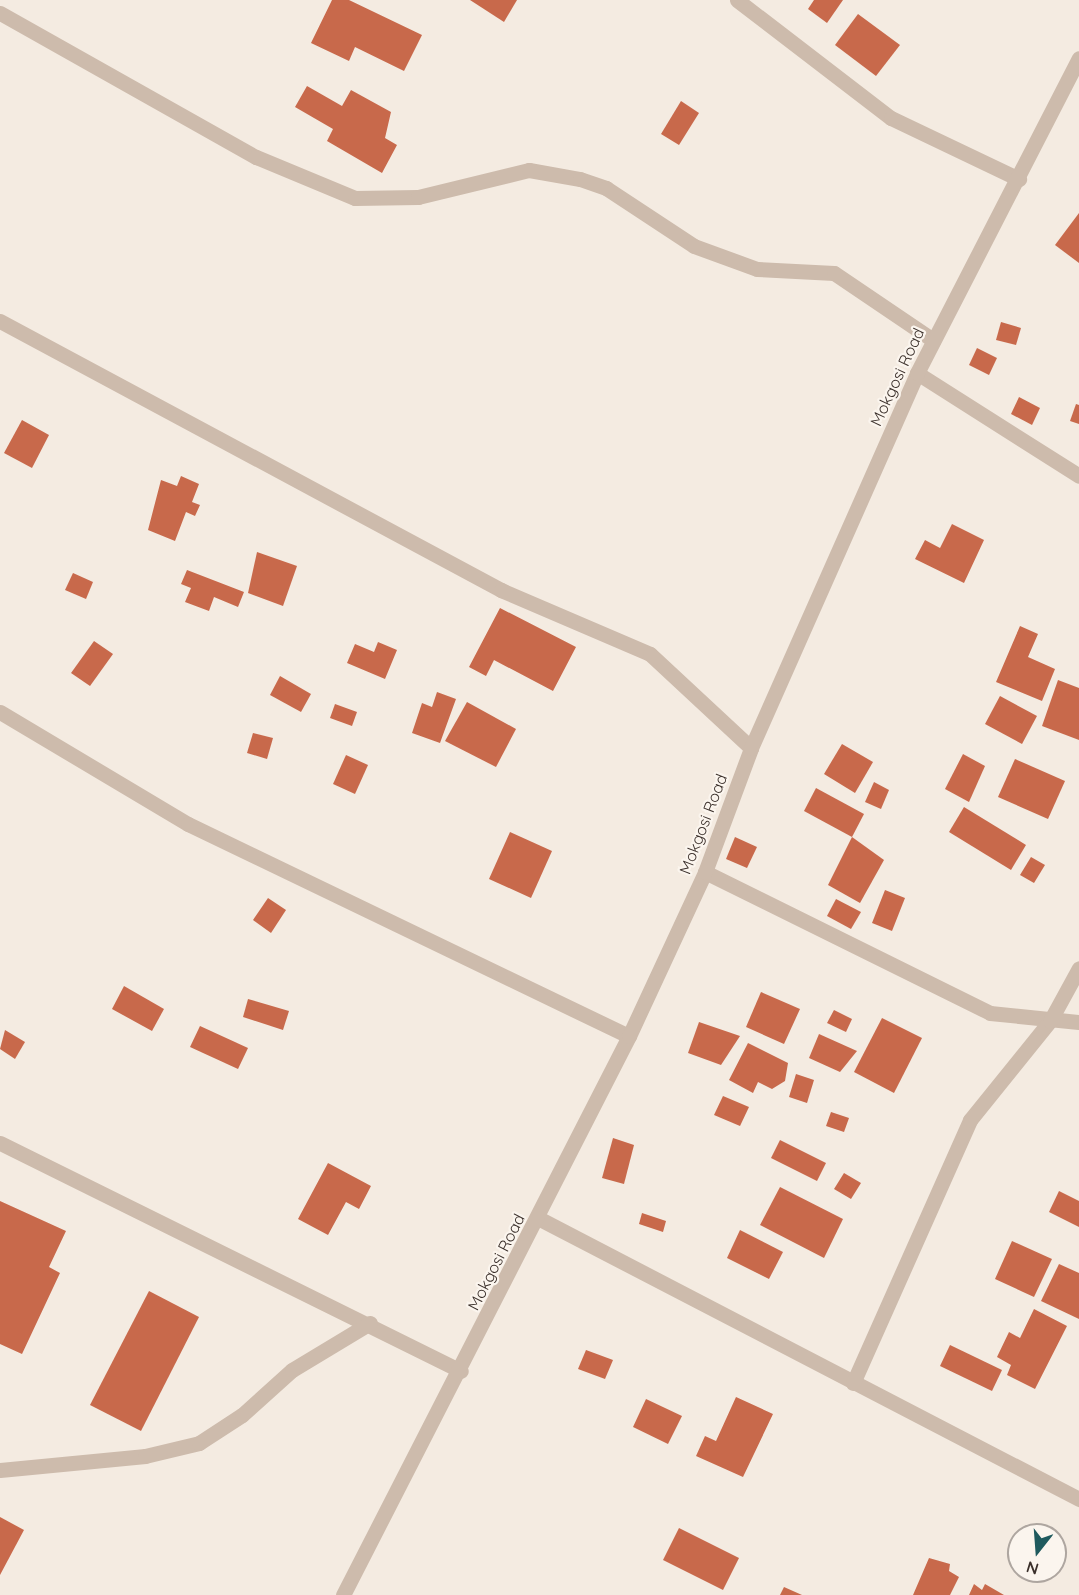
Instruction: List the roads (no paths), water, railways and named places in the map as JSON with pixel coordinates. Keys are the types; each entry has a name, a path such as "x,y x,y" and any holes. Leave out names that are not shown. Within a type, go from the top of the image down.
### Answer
{"street":[{"path":"737,0 891,118 1019,179"},
{"path":"0,14 256,157 355,198 418,197 529,170 580,179 606,188 694,246 757,269 834,273 933,340"},
{"name":"Mokgosi Road","path":"343,1595 461,1371 629,1036 705,872 752,748 917,373 1079,59"},
{"path":"0,321 501,590 650,654 752,748"},
{"path":"917,373 1079,476"},
{"path":"0,712 188,824 629,1036"},
{"path":"705,872 990,1013 1050,1021 1079,1022"},
{"path":"853,1383 970,1120 1050,1021 1079,968"},
{"path":"0,1143 370,1323 461,1371"},
{"path":"538,1218 1079,1499"},
{"path":"0,1470 145,1456 199,1443 242,1415 292,1370 370,1323"}]}
